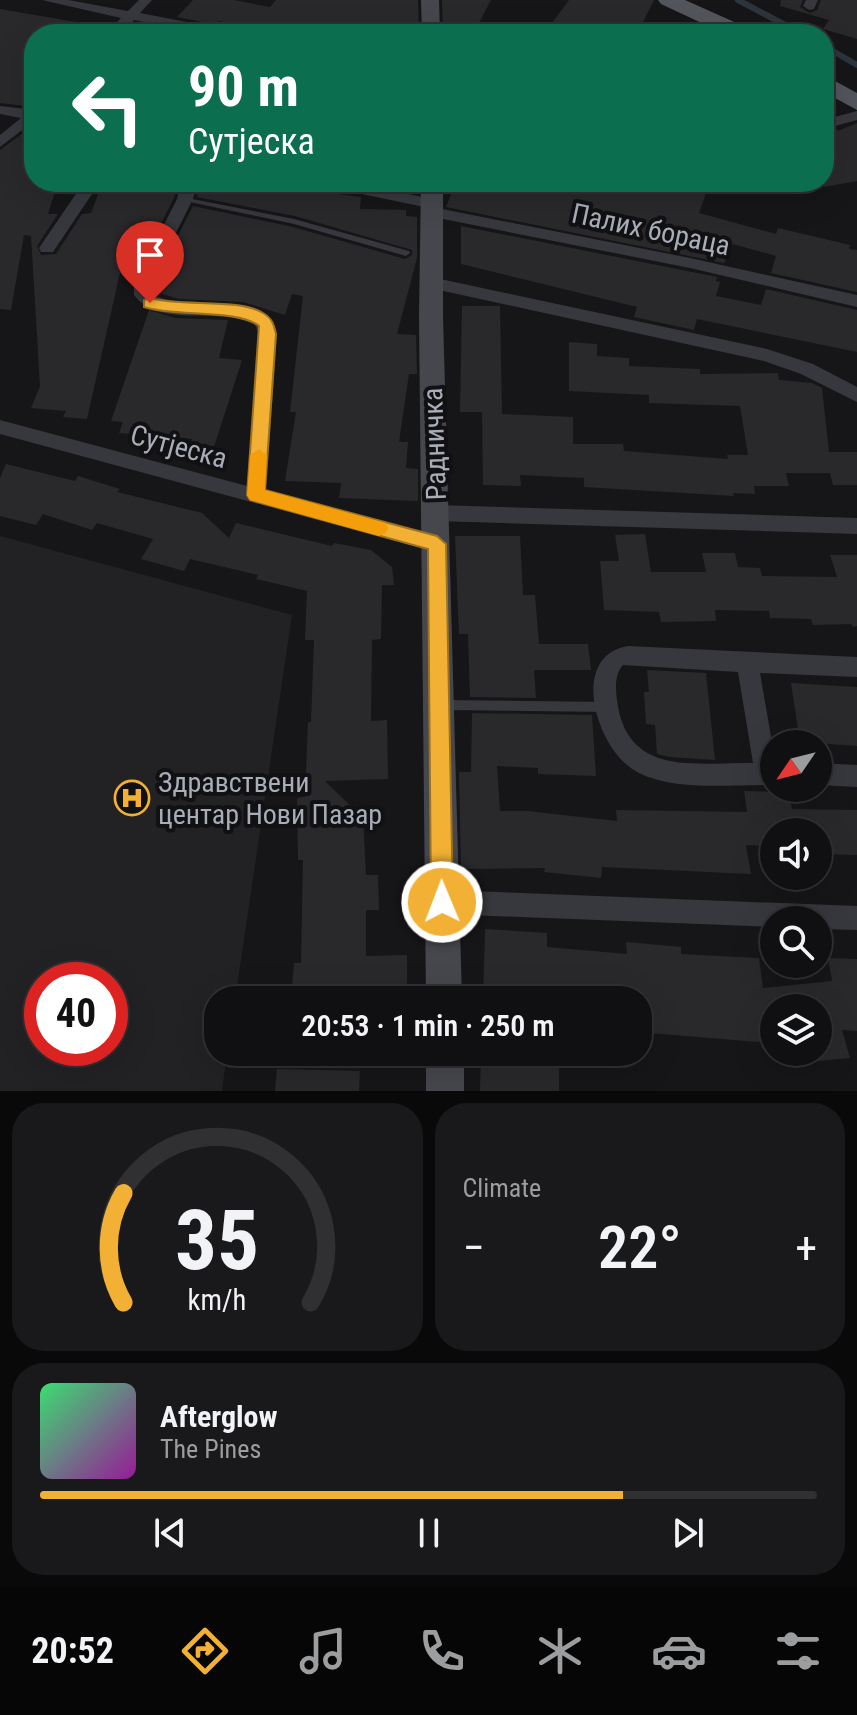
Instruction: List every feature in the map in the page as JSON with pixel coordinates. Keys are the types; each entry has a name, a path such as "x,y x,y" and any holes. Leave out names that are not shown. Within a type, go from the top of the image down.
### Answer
{"main road":[{"path":"668,0 720,24"},
{"path":"834,88 857,103"}],"street":[{"path":"48,0 180,24"},
{"path":"122,24 146,0"},
{"path":"430,0 431,24"},
{"path":"0,110 24,114"},
{"path":"834,122 857,115"},
{"path":"0,143 24,123"},
{"path":"47,248 85,192"},
{"path":"187,192 142,284 142,295 150,303 164,308 243,312 257,316 266,324 268,334 256,495"},
{"name":"Палих бораца","path":"389,192 432,199 857,301"},
{"name":"Радничка","path":"432,199 444,986"},
{"path":"431,283 767,355 807,369 857,395"},
{"name":"Сутјеска","path":"0,427 437,544"},
{"path":"437,513 857,526"},
{"path":"760,774 679,773 647,767 622,749 616,739 608,707 606,677 609,666 616,658 628,655 857,667"},
{"path":"747,663 761,730"},
{"path":"832,775 857,776"},
{"path":"442,902 857,918"},
{"path":"445,1066 445,1091"}],"lane":[{"path":"190,192 406,253"},
{"path":"439,705 608,707"}],"shaded area":[{"name":"Здравствени центар Нови Пазар","path":"0,536 292,615 237,986 204,986 204,1066 225,1066 222,1091 0,1091"}],"building":[{"path":"193,0 234,0 270,7 276,0 418,0 419,24 234,24 218,21 218,24 213,24 177,17"},
{"path":"442,0 491,0 478,24 443,24"},
{"path":"569,0 654,0 642,24 551,24"},
{"path":"781,0 803,0 800,7 810,13 817,10 821,0 857,0 857,39 834,32 834,24 826,24 829,20 780,6"},
{"path":"0,9 82,23 24,24 24,106 0,103"},
{"path":"857,123 857,181 834,185 834,130"},
{"path":"24,132 24,192 55,192 48,214 58,214 37,246 41,255 56,254 82,214 91,213 99,192 176,192 136,273 120,273 87,419 63,417 66,411 31,408 40,386 31,236 24,235 11,310 0,309 0,150"},
{"path":"198,192 322,192 361,197 360,209 406,210 406,216 417,217 417,258 397,334 416,335 417,374 409,374 399,442 408,442 406,468 418,469 418,501 339,498 341,483 285,481 296,412 290,412 303,296 292,294 285,315 243,302 179,299 156,292 163,273 159,273 193,206 293,227 405,259 412,255 412,250 295,216 197,197"},
{"path":"452,192 706,192 699,213 776,234 778,228 850,245 849,249 857,250 857,292 771,273 776,256 733,244 724,263 446,207"},
{"path":"461,226 717,277 716,281 720,282 716,296 761,305 766,289 857,310 857,352 697,319 694,330 634,317 637,307 461,264"},
{"path":"462,306 500,306 502,414 573,417 573,444 623,444 624,451 728,459 727,455 748,455 740,406 649,403 649,395 569,391 569,342 597,344 597,356 629,358 629,366 700,369 700,374 778,373 779,380 812,383 822,388 829,452 857,452 857,485 833,485 830,473 786,473 789,486 754,486 755,494 733,493 734,496 584,487 584,478 520,475 521,486 483,485 482,412 460,412"},
{"path":"149,310 175,318 228,320 219,358 242,360 213,450 189,447 192,439 119,433 123,422 111,421"},
{"path":"6,464 75,481 78,476 120,489 117,492 202,513 229,538 236,523 332,546 334,543 371,550 392,567 394,585 382,585 381,639 372,640 371,721 387,720 388,779 325,781 363,818 366,875 378,875 379,910 366,910 366,956 407,955 407,986 292,986 294,963 301,963 303,860 298,860 297,798 305,797 308,722 311,722 314,640 305,640 307,591 256,579 258,575 190,559 184,571 141,559 153,539 97,523 92,530 43,514 36,525 0,516 0,478"},
{"path":"645,534 651,572 706,572 702,553 735,553 738,567 760,568 762,576 837,577 830,555 857,555 857,626 813,625 811,619 770,618 769,611 715,610 716,621 661,622 659,612 604,610 600,561 619,561 615,535"},
{"path":"455,536 520,536 523,595 535,595 539,644 588,644 591,670 534,670 536,698 470,697 468,634 459,634"},
{"path":"647,670 706,673 715,760 657,754 655,725 646,724 644,692 649,692"},
{"path":"791,683 857,687 857,746 832,744 832,730 798,730"},
{"path":"472,713 592,715 596,776 538,774 538,768 497,766 500,811 617,821 616,810 747,812 744,791 760,791 760,802 791,802 792,809 857,810 857,855 832,854 832,818 760,818 760,846 746,845 751,874 602,867 601,878 544,872 545,868 461,869 459,772 471,772"},
{"path":"485,929 547,933 547,947 627,954 626,942 681,947 681,954 759,958 763,988 832,981 832,958 857,959 857,1031 842,1030 850,1058 832,1060 832,994 760,994 760,1042 652,1033 652,986 483,986"},
{"path":"481,1066 559,1066 559,1091 480,1091"},
{"path":"277,1069 360,1071 359,1091 275,1091"}],"waterway":[{"path":"738,0 783,24"},
{"path":"834,52 857,65"}],"slow traffic":[{"path":"259,455 256,495 379,528"}],"place":[{"name":"Здравствени центар Нови Пазар","path":"132,798"}],"route":[{"path":"150,303 164,308 243,312 257,316 266,324 268,334 256,495 437,544 442,902"}]}
